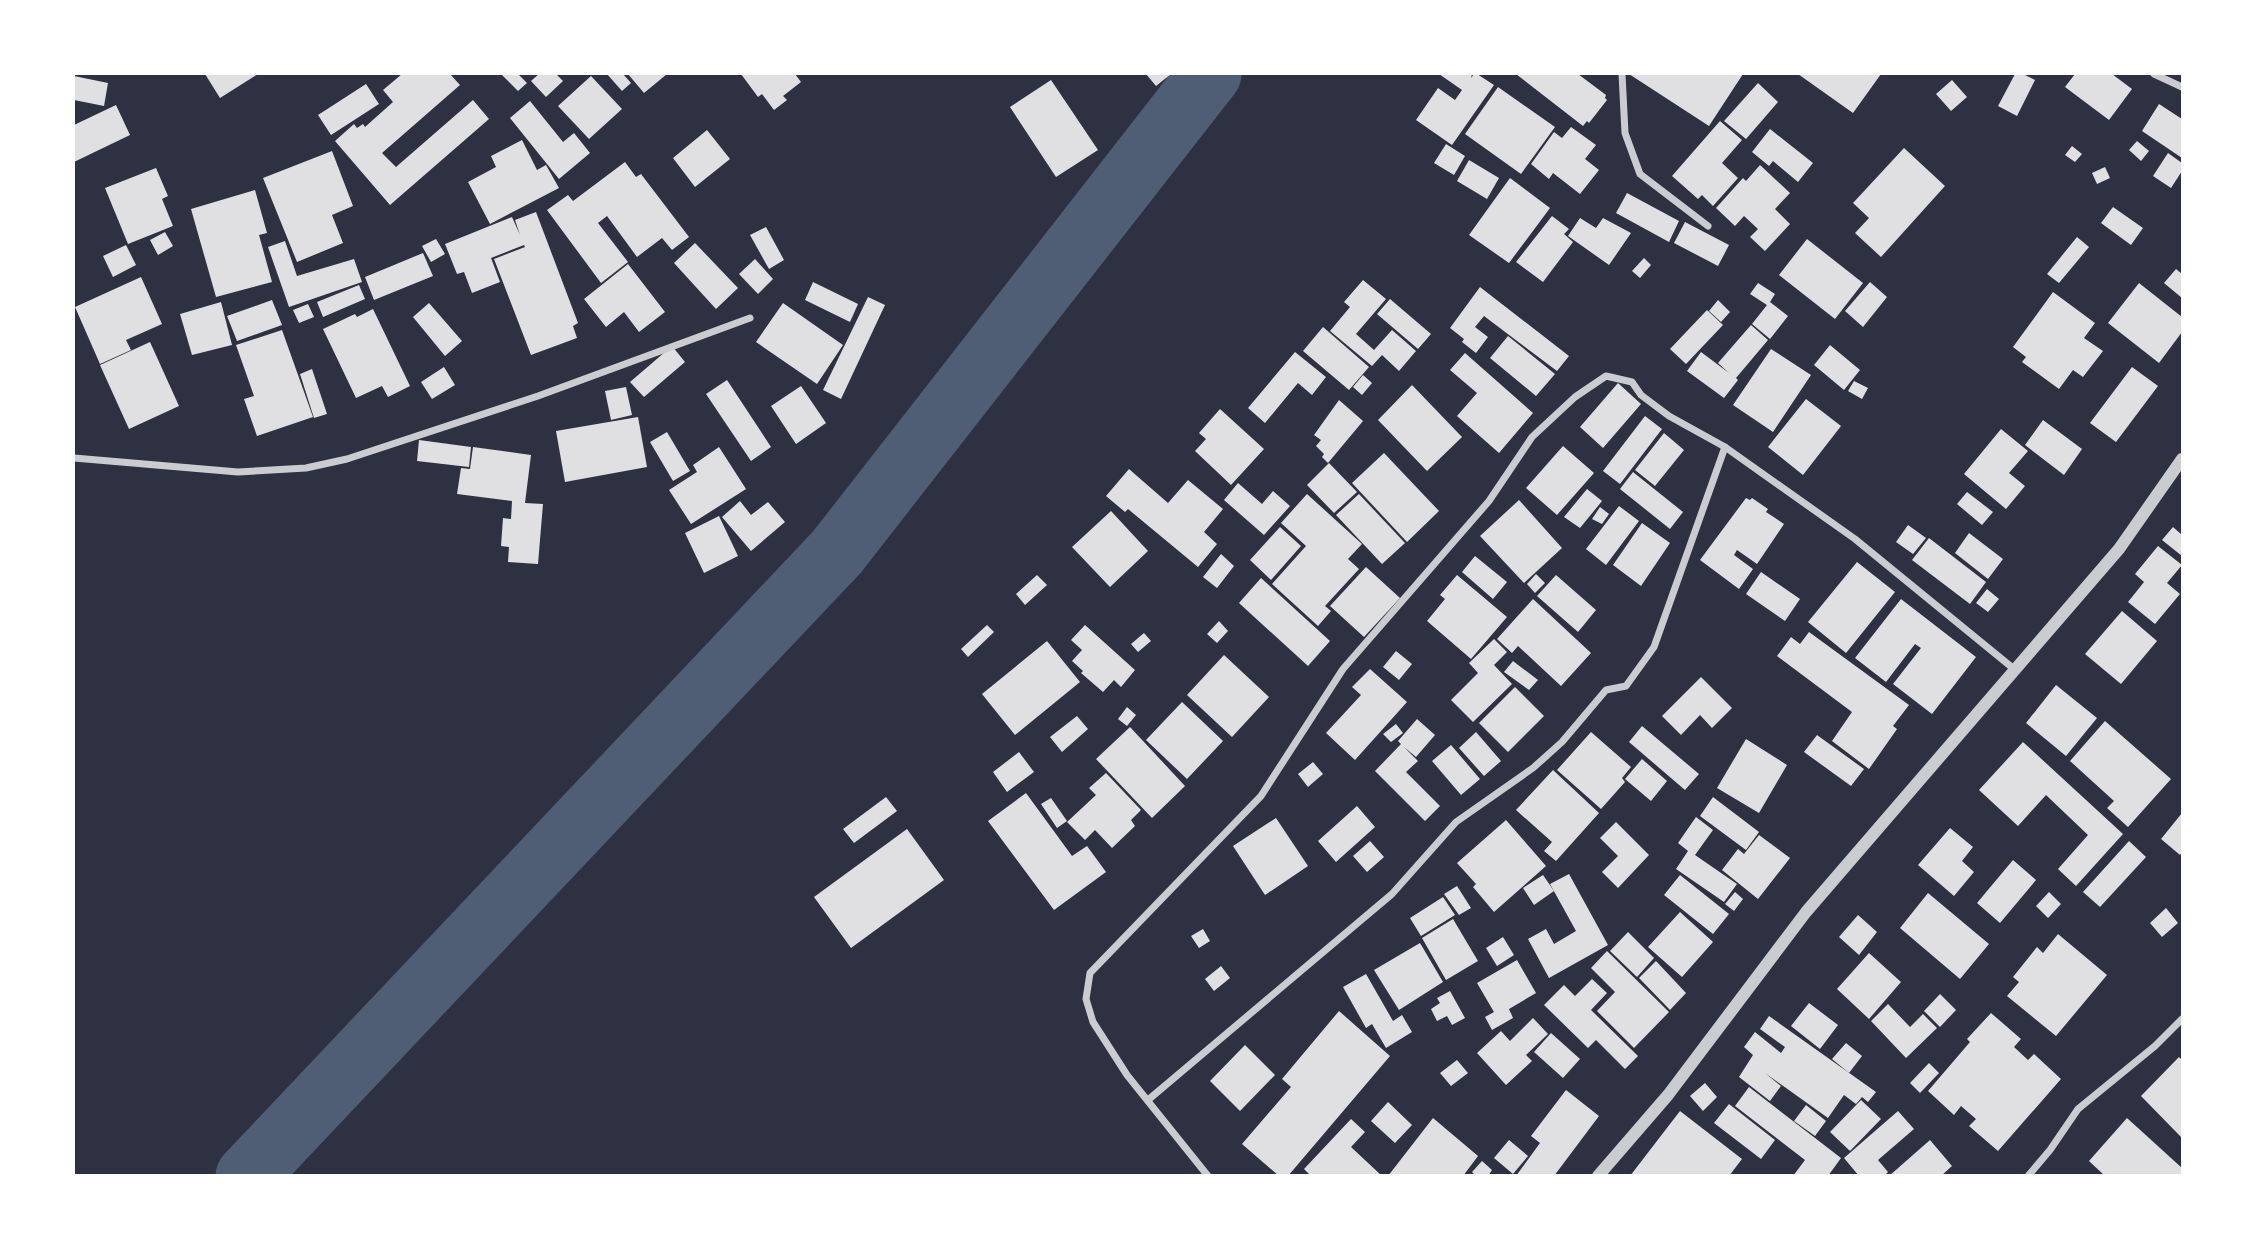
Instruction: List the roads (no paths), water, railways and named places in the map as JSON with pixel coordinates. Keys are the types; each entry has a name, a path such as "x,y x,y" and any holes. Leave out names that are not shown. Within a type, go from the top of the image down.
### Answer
{"street":[{"path":"1622,74 1625,133 1640,174 1708,226"},
{"path":"2154,74 2182,87"},
{"path":"74,458 238,472 306,468 347,459 538,396 751,318"},
{"path":"1208,1175 1127,1075 1093,1022 1086,999 1090,973 1261,796 1343,669 1489,501 1532,438 1575,397 1606,376 1632,382 1641,396 1669,416 1725,447 1854,539 2014,669"},
{"path":"1148,1100 1392,894 1456,822 1533,768 1562,742 1606,690 1626,686 1654,646 1725,447"},
{"path":"1598,1175 1668,1095 1806,912 2119,549 2182,459"},
{"path":"2028,1175 2050,1150 2078,1109 2155,1046 2182,1019"}],"waterway":[{"path":"247,1176 837,552 1210,74"}]}
